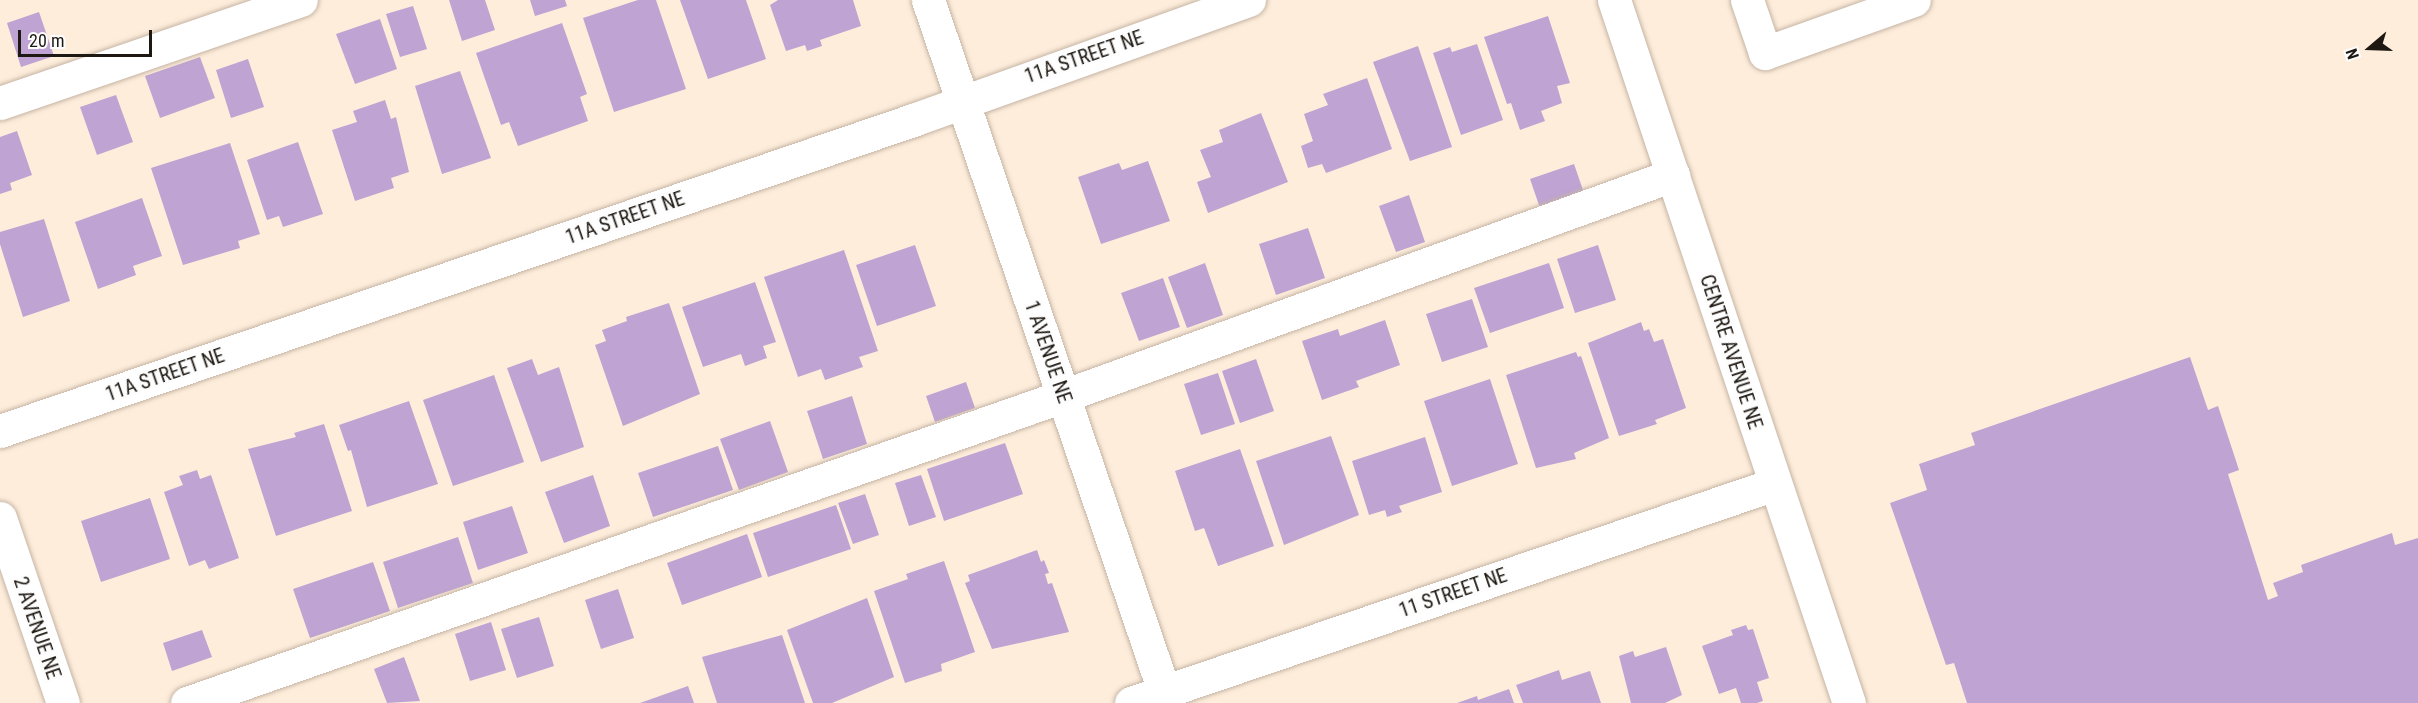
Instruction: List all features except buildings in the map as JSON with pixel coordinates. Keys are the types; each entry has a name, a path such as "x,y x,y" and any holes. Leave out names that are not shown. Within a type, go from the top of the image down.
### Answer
{"street":[{"path":"0,103 301,0"},
{"name":"1 AVENUE NE","path":"928,0 1166,697"},
{"name":"11A STREET NE","path":"0,431 962,102 1249,0"},
{"name":"CENTRE AVENUE NE","path":"1614,0 1849,703"},
{"path":"1747,0 1765,53 1914,0"},
{"path":"187,703 1063,396 1673,175"},
{"name":"11 STREET NE","path":"1131,703 1166,697 1775,484"},
{"name":"2 AVENUE NE","path":"0,518 63,703"}]}
